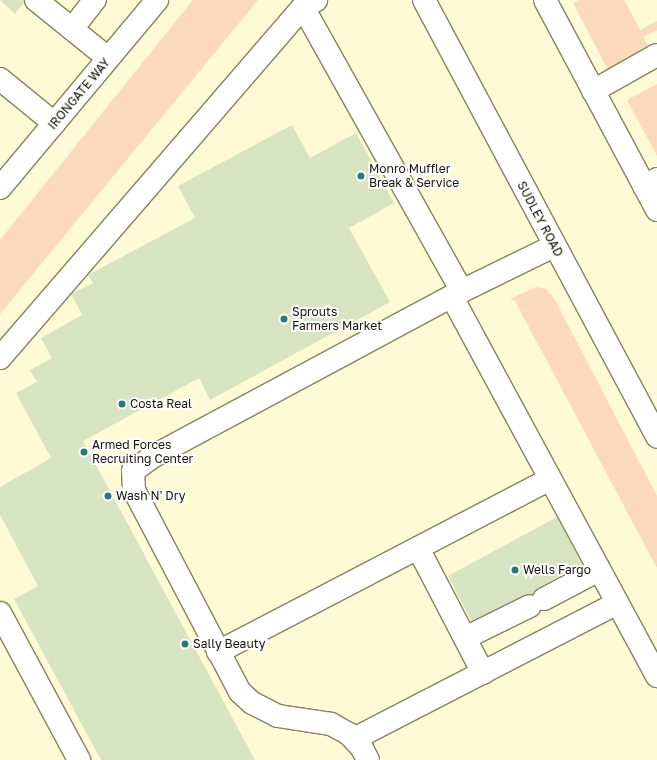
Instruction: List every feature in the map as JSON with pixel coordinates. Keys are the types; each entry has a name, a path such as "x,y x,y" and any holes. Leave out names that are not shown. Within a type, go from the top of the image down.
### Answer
{"main road":[{"path":"36,0 108,58"},
{"path":"72,29 95,0"},
{"name":"IRONGATE WAY","path":"0,188 157,0"},
{"name":"SUDLEY ROAD","path":"424,0 657,437"},
{"path":"546,0 594,90 651,183 657,210"},
{"path":"0,358 310,4 550,480 657,676"},
{"path":"594,90 657,55"},
{"path":"0,79 54,123"},
{"path":"368,760 354,739 331,724 278,716 252,703 240,692 134,490 134,471 152,457 457,294 554,246"},
{"path":"218,652 550,480"},
{"path":"418,548 483,672"},
{"path":"465,638 600,570"},
{"path":"354,739 617,603"},
{"path":"0,613 79,760"}],"shaded area":[{"path":"193,0 258,0 0,314 0,240"},
{"path":"579,0 624,0 640,30 657,21 657,30 643,37 649,47 608,70 573,3"},
{"path":"657,84 657,156 627,100"},
{"path":"536,287 546,289 554,298 657,496 657,568 515,301 510,299"}],"building":[{"path":"0,0 26,0 15,14"},
{"path":"292,125 310,158 356,133 394,203 349,228 390,302 210,400 199,378 83,441 255,760 101,760 14,599 38,586 0,515 0,487 51,458 16,393 37,382 30,370 52,358 41,338 82,315 71,294 93,283 88,275 195,218 178,186"},
{"name":"Wells Fargo","path":"557,517 582,564 537,588 548,607 535,615 524,596 472,622 448,576"}],"place":[{"name":"Monro Muffler Break & Service","path":"361,176"},
{"name":"Sprouts Farmers Market","path":"284,319"},
{"name":"Costa Real","path":"122,404"},
{"name":"Armed Forces Recruiting Center","path":"84,452"},
{"name":"Wash N' Dry","path":"108,496"},
{"name":"Wells Fargo","path":"515,570"},
{"name":"Sally Beauty","path":"185,644"}]}
